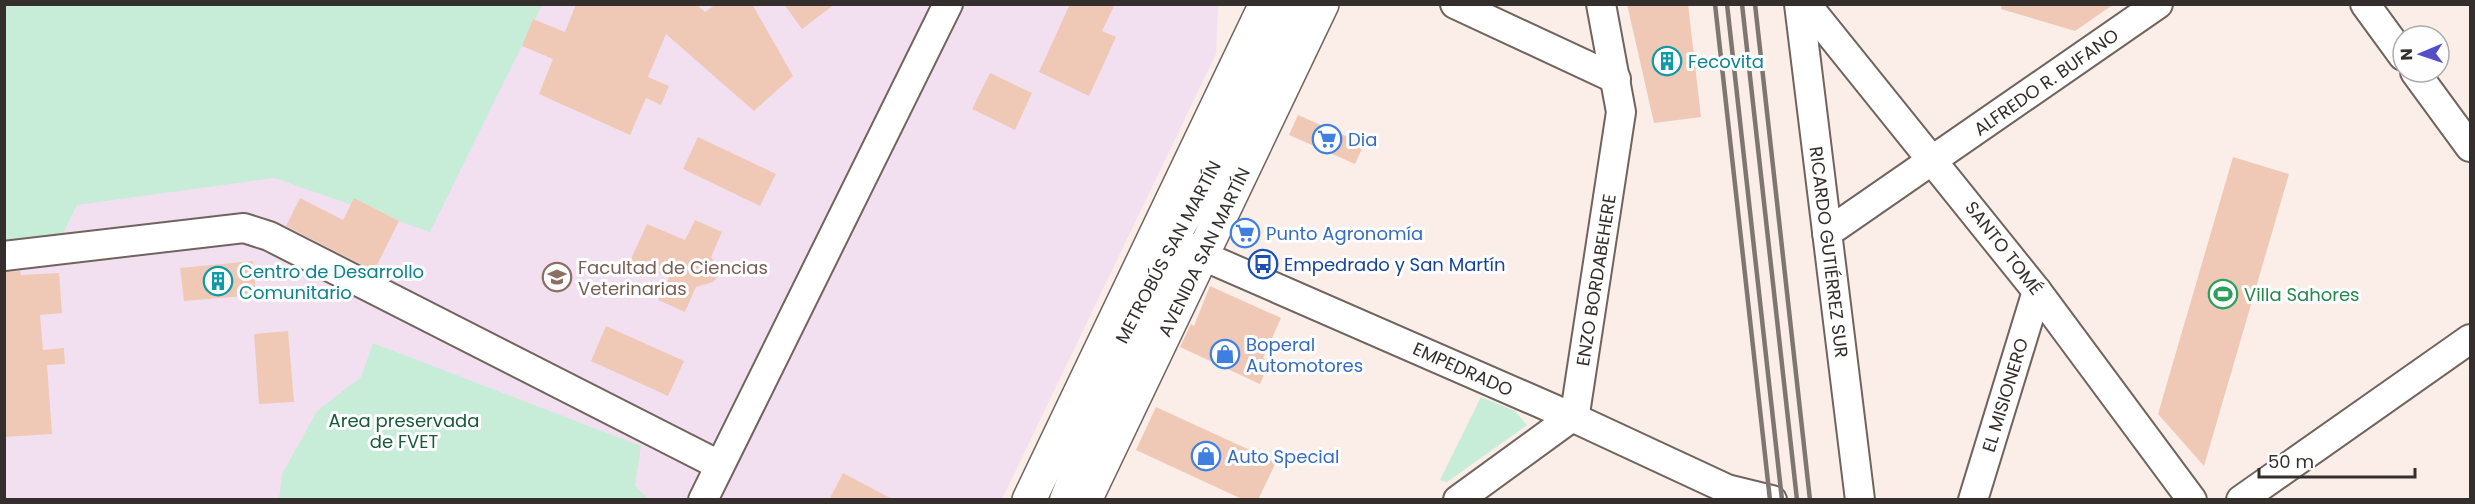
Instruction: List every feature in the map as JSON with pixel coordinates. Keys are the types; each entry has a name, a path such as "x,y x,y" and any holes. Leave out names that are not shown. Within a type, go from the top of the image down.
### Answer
{"main road":[{"path":"1239,62 1241,4"},
{"name":"AVENIDA SAN MARTÍN","path":"1085,500 1178,244 1239,62 1266,4"},
{"name":"AVENIDA SAN MARTÍN","path":"1029,500 1178,244 1322,4"}],"street":[{"path":"703,500 948,4"},
{"name":"METROBÚS SAN MARTÍN","path":"1064,500 1090,432 1290,4"},
{"name":"METROBÚS SAN MARTÍN","path":"1048,500 1078,428 1156,268 1178,244 1214,192 1306,4"},
{"path":"1455,4 1616,79"},
{"name":"ENZO BORDABEHERE","path":"1572,417 1576,408 1621,112 1601,4"},
{"name":"RICARDO GUTIÉRREZ SUR","path":"1799,4 1860,500"},
{"name":"SANTO TOMÉ","path":"1806,4 1934,160 2037,291 2192,500"},
{"name":"ALFREDO R. BUFANO","path":"1827,233 2158,4"},
{"path":"2365,4 2391,40"},
{"path":"2424,84 2470,147"},
{"path":"4,256 244,228 269,236 719,465"},
{"name":"EMPEDRADO","path":"1178,244 1572,417 1728,494 1772,500"},
{"name":"EL MISIONERO","path":"1973,500 2037,291"},
{"path":"2241,500 2470,339"},
{"path":"1458,500 1572,417"}],"shaded area":[{"name":"Facultad de Ciencias Veterinarias","path":"4,5 1218,5 1216,54 1002,499 5,500"}],"green space":[{"path":"4,5 542,5 430,232 274,178 77,205 63,234 5,242"},
{"name":"Area preservada de FVET","path":"373,343 641,446 635,486 649,499 279,499 282,474 317,411 361,377"},
{"path":"1481,397 1515,411 1527,425 1447,482 1440,480"}],"building":[{"path":"576,4 696,4 705,12 716,4 752,4 793,76 754,111 666,34 648,77 669,86 661,105 646,98 630,135 539,94 553,59 522,46 533,19 565,32"},
{"path":"784,4 835,4 802,29"},
{"path":"1070,4 1115,4 1102,31 1116,37 1089,96 1039,72"},
{"name":"Fecovita","path":"1627,4 1688,4 1701,117 1654,123"},
{"path":"2002,4 2114,4 2075,31 2001,9"},
{"path":"990,73 1032,93 1015,130 972,109"},
{"name":"Dia","path":"1298,115 1364,144 1355,164 1289,135"},
{"path":"698,137 776,174 760,206 683,169"},
{"name":"Villa Sahores","path":"2233,157 2289,174 2204,466 2158,414"},
{"path":"300,198 343,220 354,198 399,221 374,271 286,226"},
{"path":"695,220 722,232 711,257 719,268 719,275 713,282 696,287 685,312 658,300 669,278 630,261 647,224 685,240"},
{"name":"Centro de Desarrollo Comunitario","path":"253,261 256,295 184,301 180,268"},
{"path":"20,271 21,275 59,273 62,313 40,315 43,350 64,348 65,364 47,365 52,434 4,437 4,272"},
{"path":"1210,286 1281,318 1263,358 1270,361 1260,384 1180,347 1191,324 1194,326"},
{"path":"606,326 684,361 668,396 591,361"},
{"path":"288,331 294,402 259,404 254,334"},
{"name":"Auto Special","path":"1156,407 1276,462 1258,500 1244,500 1136,450"},
{"path":"843,473 894,500 829,500"}],"railway":[{"path":"1715,4 1770,500"},
{"path":"1727,4 1782,500"},
{"path":"1742,4 1797,500"},
{"path":"1755,4 1810,500"}],"place":[{"name":"Fecovita","path":"1667,61"},
{"name":"Dia","path":"1327,139"},
{"name":"Punto Agronomía","path":"1245,233"},
{"name":"Empedrado y San Martín","path":"1263,264"},
{"name":"Facultad de Ciencias Veterinarias","path":"557,277"},
{"name":"Centro de Desarrollo Comunitario","path":"218,281"},
{"name":"Villa Sahores","path":"2223,294"},
{"name":"Boperal Automotores","path":"1225,354"},
{"name":"Auto Special","path":"1206,456"}]}
